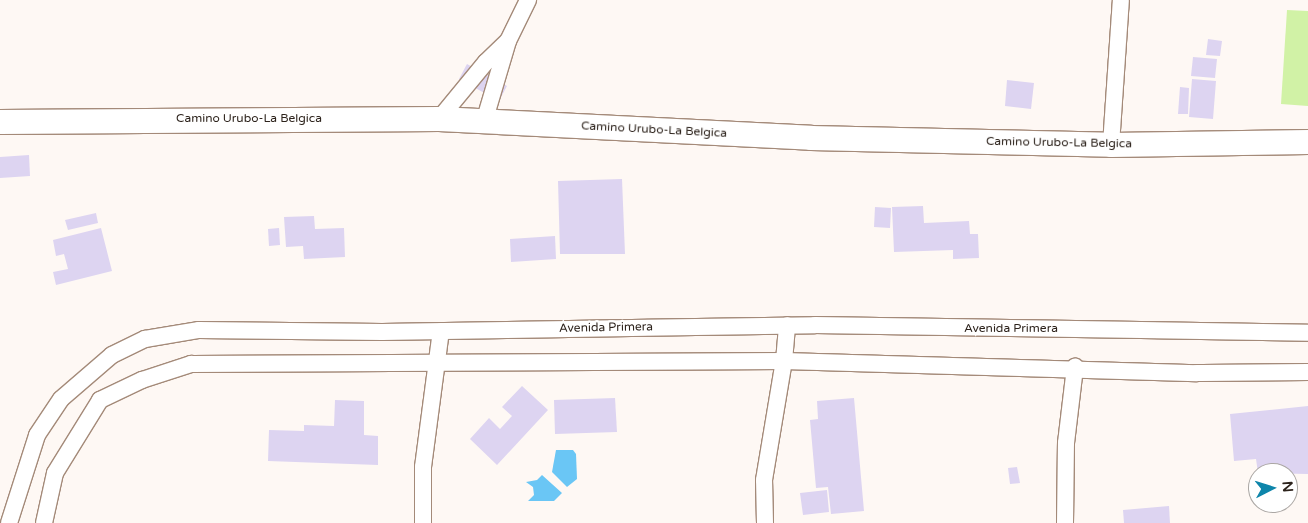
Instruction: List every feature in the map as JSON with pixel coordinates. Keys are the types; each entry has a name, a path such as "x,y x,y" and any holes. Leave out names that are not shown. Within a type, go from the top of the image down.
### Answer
{"main road":[{"name":"Camino Urubo-La Belgica","path":"0,122 439,119 810,138 1111,145 1308,142"}],"street":[{"path":"484,122 508,41 528,0"},
{"path":"1111,145 1121,0"},
{"path":"439,119 486,62 508,41"},
{"path":"765,523 764,480 784,361 786,325"},
{"name":"Avenida Primera","path":"9,523 37,435 61,399 112,355 144,339 199,330 441,331 786,325 1308,333"},
{"path":"423,523 423,467 439,363 441,331"},
{"path":"44,523 55,473 100,400 142,380 191,364 784,361 1075,367 1197,373 1308,372"},
{"path":"1065,523 1066,443 1075,367"}],"green space":[{"path":"1287,10 1308,11 1308,106 1281,104"}],"water":[{"path":"556,450 573,450 576,454 577,479 567,487 552,472"},
{"path":"542,475 562,493 554,501 528,501 534,495 533,487 526,482 537,480"}],"building":[{"path":"1208,39 1222,41 1220,56 1206,55"},
{"path":"1193,57 1217,59 1215,78 1191,76"},
{"path":"467,64 507,86 499,101 459,79"},
{"path":"1192,79 1216,81 1213,119 1189,117"},
{"path":"1007,80 1034,83 1031,109 1005,106"},
{"path":"1180,87 1189,88 1188,114 1178,114"},
{"path":"29,155 30,176 0,178 0,157"},
{"path":"622,179 625,254 560,254 558,181"},
{"path":"923,206 924,223 969,221 970,234 978,234 979,258 953,259 953,250 894,252 892,207"},
{"path":"875,207 891,208 890,228 874,227"},
{"path":"96,213 98,223 68,230 65,220"},
{"path":"314,216 315,229 344,228 345,257 304,259 303,246 286,247 284,217"},
{"path":"101,228 112,271 56,285 53,272 68,269 64,254 56,256 53,240"},
{"path":"279,228 280,245 269,246 268,229"},
{"path":"555,236 556,259 511,262 510,239"},
{"path":"522,386 548,410 497,465 470,439 489,418 500,429 512,416 502,407"},
{"path":"615,398 617,432 555,434 554,400"},
{"path":"854,398 864,511 831,514 828,487 816,488 810,420 818,419 817,401"},
{"path":"335,400 364,401 364,435 378,436 378,465 268,461 269,430 304,431 304,425 334,426"},
{"path":"1308,406 1308,474 1298,474 1298,463 1257,463 1256,459 1234,461 1230,414"},
{"path":"1017,467 1020,483 1010,484 1008,468"},
{"path":"827,490 829,512 803,515 800,493"},
{"path":"1169,506 1170,523 1124,523 1123,510"}]}
